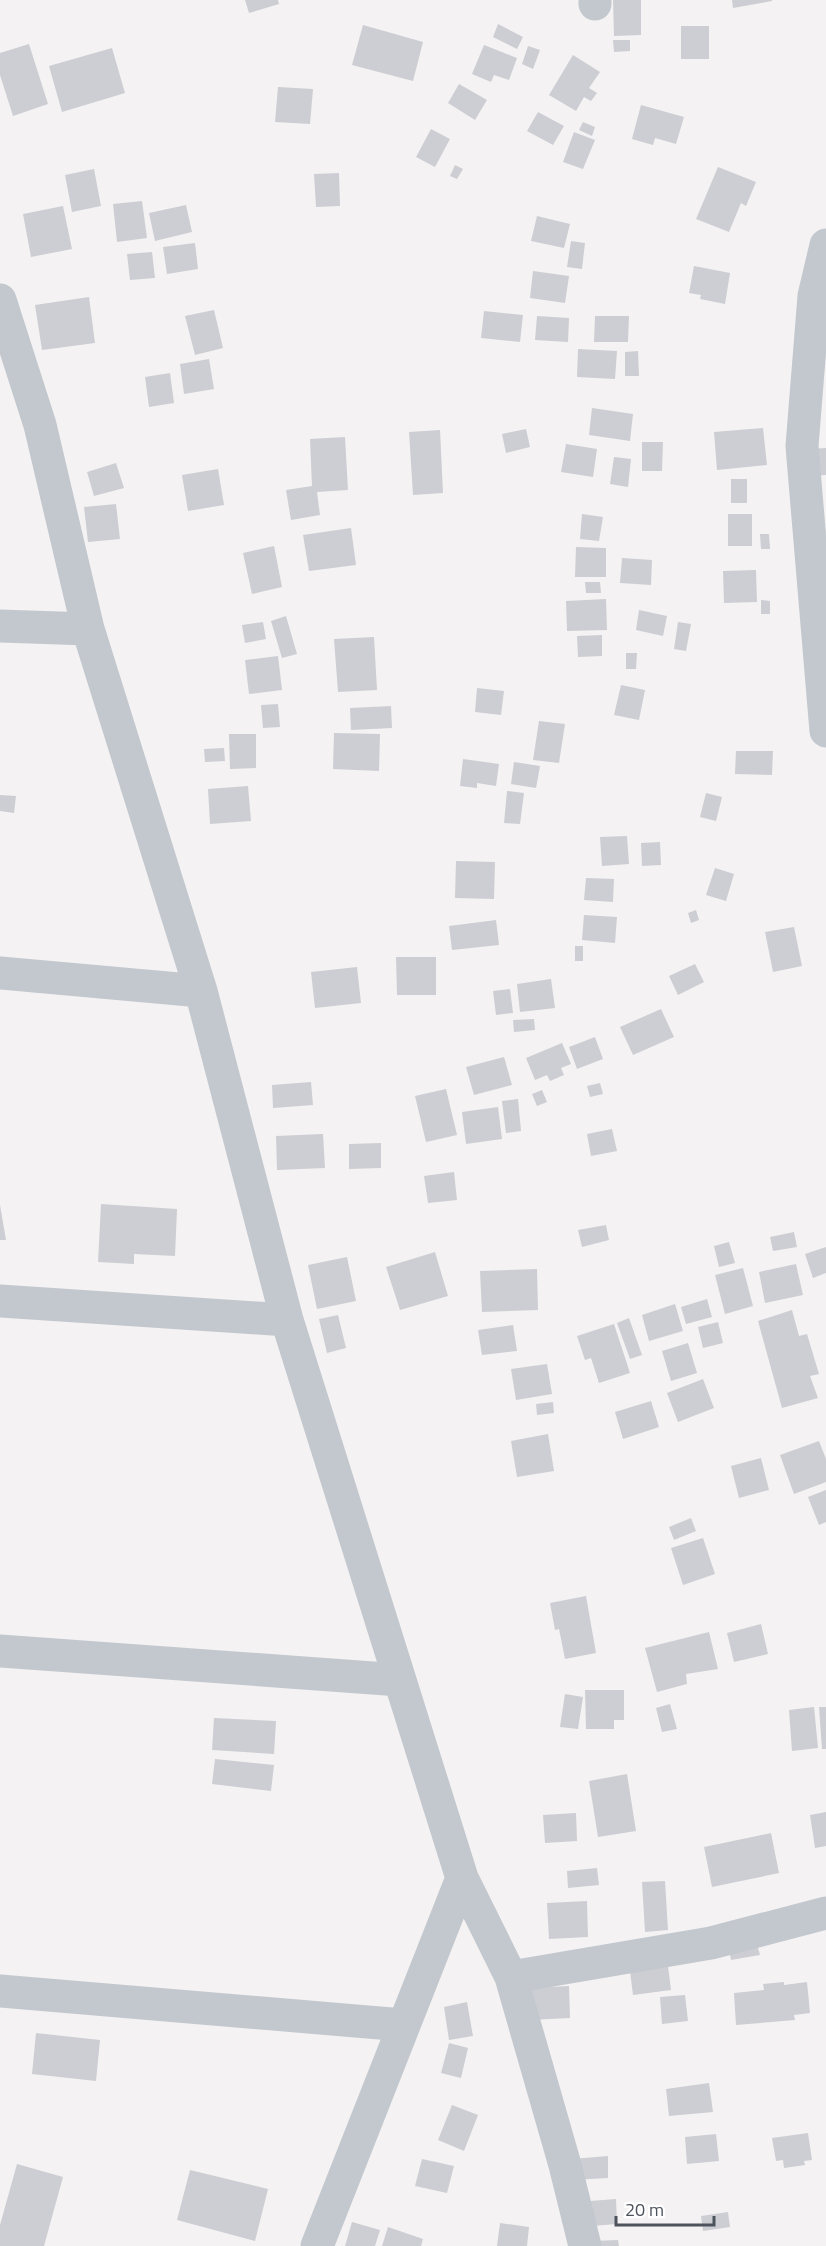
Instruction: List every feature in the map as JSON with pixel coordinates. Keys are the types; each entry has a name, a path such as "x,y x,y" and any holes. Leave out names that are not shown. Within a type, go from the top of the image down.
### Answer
{"street":[{"path":"826,245 814,296 802,446 826,731"},
{"path":"0,300 39,425 88,628 201,991 287,1320 462,1878 511,1977 565,2165 585,2246"},
{"path":"0,626 88,628"},
{"path":"0,973 201,991"},
{"path":"0,1300 287,1320"},
{"path":"0,1651 400,1680"},
{"path":"317,2246 462,1878"},
{"path":"511,1977 711,1943 826,1913"},
{"path":"0,1991 403,2025"}],"building":[{"path":"245,0 278,0 279,4 249,13"},
{"path":"613,0 641,0 641,35 614,36"},
{"path":"732,0 772,0 772,1 733,8"},
{"path":"498,24 523,37 517,49 493,37"},
{"path":"363,25 423,42 413,81 352,65"},
{"path":"681,26 709,26 709,59 681,59"},
{"path":"613,40 630,40 630,51 614,52"},
{"path":"29,44 48,104 13,116 0,75 0,53"},
{"path":"484,45 517,58 509,80 494,75 491,82 472,74"},
{"path":"528,46 540,50 533,69 522,64"},
{"path":"112,48 125,93 62,112 49,66"},
{"path":"573,55 600,72 589,88 597,93 591,101 584,97 576,111 549,95"},
{"path":"459,84 487,100 475,120 448,103"},
{"path":"278,87 313,89 310,124 275,122"},
{"path":"641,105 684,117 676,144 655,138 653,145 632,139"},
{"path":"538,112 564,126 553,145 527,131"},
{"path":"583,122 595,127 592,136 579,130"},
{"path":"431,129 450,139 435,167 416,157"},
{"path":"574,132 595,140 583,169 563,162"},
{"path":"455,165 463,169 457,179 450,176"},
{"path":"718,167 756,182 746,206 741,203 729,232 696,219"},
{"path":"94,169 101,206 72,212 65,175"},
{"path":"339,173 340,206 316,207 314,174"},
{"path":"142,201 147,238 117,242 113,204"},
{"path":"186,205 192,232 155,241 149,213"},
{"path":"63,206 72,249 31,257 23,214"},
{"path":"537,216 570,224 564,248 531,241"},
{"path":"571,241 585,243 582,269 567,267"},
{"path":"195,243 198,269 167,274 163,247"},
{"path":"152,252 155,278 130,280 127,254"},
{"path":"694,266 730,273 725,304 700,299 701,295 689,293"},
{"path":"533,271 569,276 565,303 530,298"},
{"path":"89,297 95,343 42,350 35,305"},
{"path":"214,310 223,348 195,355 185,316"},
{"path":"484,311 523,315 520,342 481,338"},
{"path":"537,316 569,318 568,342 535,340"},
{"path":"595,316 629,316 628,342 594,342"},
{"path":"578,349 617,351 615,379 577,377"},
{"path":"638,351 639,376 625,376 625,352"},
{"path":"209,359 214,389 184,394 180,364"},
{"path":"170,373 174,403 149,407 145,377"},
{"path":"592,408 633,414 630,441 589,435"},
{"path":"763,428 767,465 717,470 714,432"},
{"path":"526,429 530,447 506,453 502,434"},
{"path":"440,430 443,493 413,495 409,432"},
{"path":"345,437 348,490 317,492 320,515 291,520 286,490 312,486 310,439"},
{"path":"642,442 663,442 662,471 642,471"},
{"path":"566,444 597,449 593,477 561,472"},
{"path":"826,448 826,475 808,476 806,449"},
{"path":"614,457 631,459 628,487 610,484"},
{"path":"116,463 124,488 94,496 87,472"},
{"path":"218,469 224,505 188,511 182,475"},
{"path":"731,479 747,479 747,503 731,503"},
{"path":"116,504 120,539 88,542 84,507"},
{"path":"582,514 603,517 599,541 580,539"},
{"path":"728,514 752,514 752,546 728,546"},
{"path":"351,528 356,565 309,571 303,535"},
{"path":"760,534 769,534 770,549 761,549"},
{"path":"274,546 282,587 252,594 243,553"},
{"path":"576,547 606,548 606,577 575,577"},
{"path":"622,558 652,560 651,585 620,583"},
{"path":"756,570 757,602 724,603 723,571"},
{"path":"585,582 600,582 601,593 586,593"},
{"path":"606,599 607,630 567,631 566,601"},
{"path":"761,600 770,601 770,614 761,614"},
{"path":"639,610 667,616 663,636 636,630"},
{"path":"286,616 297,654 282,658 271,621"},
{"path":"263,622 266,639 245,643 242,625"},
{"path":"678,622 691,624 686,651 674,649"},
{"path":"602,635 602,656 578,657 577,636"},
{"path":"374,637 377,690 338,692 334,639"},
{"path":"626,653 637,653 636,669 626,669"},
{"path":"278,656 282,690 249,694 245,660"},
{"path":"621,685 645,690 639,720 614,715"},
{"path":"477,688 504,691 501,715 475,712"},
{"path":"278,704 280,727 263,728 261,705"},
{"path":"391,706 392,728 351,730 350,708"},
{"path":"539,721 565,724 559,763 533,760"},
{"path":"334,733 380,734 379,771 333,769"},
{"path":"229,734 256,734 256,768 230,769"},
{"path":"224,748 225,761 205,762 204,749"},
{"path":"736,751 773,751 772,775 735,774"},
{"path":"463,759 499,764 496,786 477,783 477,788 460,786"},
{"path":"514,762 540,766 536,788 511,784"},
{"path":"248,786 251,821 210,824 208,789"},
{"path":"507,791 524,793 520,824 504,823"},
{"path":"706,793 722,797 716,821 700,817"},
{"path":"0,795 16,796 14,813 0,811"},
{"path":"627,836 629,864 602,866 600,837"},
{"path":"660,842 661,865 642,866 641,843"},
{"path":"456,861 495,862 494,899 455,898"},
{"path":"715,868 734,874 726,901 706,895"},
{"path":"586,878 614,879 613,902 584,900"},
{"path":"696,910 699,920 691,923 688,913"},
{"path":"584,915 617,917 615,943 582,940"},
{"path":"496,920 499,945 452,950 449,926"},
{"path":"794,927 802,966 773,972 765,932"},
{"path":"575,946 583,946 583,961 575,961"},
{"path":"396,957 436,957 436,995 397,995"},
{"path":"695,964 704,982 678,995 669,976"},
{"path":"357,967 361,1003 315,1008 311,972"},
{"path":"551,979 555,1008 520,1012 517,984"},
{"path":"510,989 513,1013 496,1015 493,991"},
{"path":"661,1009 674,1037 633,1055 620,1027"},
{"path":"534,1019 535,1030 514,1032 513,1020"},
{"path":"595,1037 603,1059 577,1069 569,1047"},
{"path":"562,1043 571,1064 561,1068 564,1075 550,1081 547,1075 535,1080 526,1058"},
{"path":"504,1057 512,1085 474,1095 466,1067"},
{"path":"311,1082 313,1105 273,1108 272,1085"},
{"path":"600,1083 603,1094 590,1097 587,1086"},
{"path":"446,1089 457,1135 426,1142 415,1096"},
{"path":"542,1090 547,1102 537,1106 532,1094"},
{"path":"518,1099 521,1131 506,1133 502,1101"},
{"path":"498,1107 502,1139 466,1144 462,1112"},
{"path":"612,1129 617,1151 591,1156 587,1134"},
{"path":"323,1134 325,1168 277,1170 276,1136"},
{"path":"381,1143 381,1168 349,1169 349,1144"},
{"path":"454,1172 457,1200 428,1203 424,1176"},
{"path":"101,1204 177,1209 175,1256 134,1254 134,1264 98,1262"},
{"path":"0,1205 6,1240 0,1240"},
{"path":"606,1225 609,1240 582,1247 578,1230"},
{"path":"794,1232 797,1247 773,1251 770,1237"},
{"path":"729,1242 735,1263 719,1267 714,1246"},
{"path":"826,1247 826,1273 813,1278 805,1254"},
{"path":"435,1252 448,1296 400,1310 386,1267"},
{"path":"347,1257 356,1301 317,1309 308,1265"},
{"path":"796,1264 803,1295 765,1303 759,1272"},
{"path":"743,1268 753,1306 725,1314 715,1275"},
{"path":"537,1269 538,1310 482,1312 480,1271"},
{"path":"707,1299 712,1317 686,1324 681,1307"},
{"path":"675,1304 683,1331 649,1341 642,1315"},
{"path":"792,1310 799,1336 807,1334 819,1374 810,1376 818,1398 782,1408 758,1321"},
{"path":"338,1315 346,1348 327,1353 319,1319"},
{"path":"629,1318 642,1355 630,1359 617,1323"},
{"path":"718,1322 723,1343 703,1348 698,1327"},
{"path":"614,1324 630,1373 599,1383 591,1358 585,1360 577,1336"},
{"path":"513,1325 517,1351 482,1355 478,1330"},
{"path":"688,1343 697,1373 671,1381 662,1351"},
{"path":"547,1364 552,1394 516,1400 511,1369"},
{"path":"703,1379 714,1408 678,1422 667,1393"},
{"path":"651,1401 659,1427 623,1439 615,1412"},
{"path":"553,1402 554,1413 537,1415 536,1404"},
{"path":"548,1434 554,1471 517,1477 511,1441"},
{"path":"819,1441 826,1459 826,1482 794,1494 780,1455"},
{"path":"761,1458 769,1490 739,1498 731,1466"},
{"path":"826,1490 826,1522 819,1525 808,1497"},
{"path":"691,1518 696,1531 674,1540 669,1527"},
{"path":"703,1538 715,1574 683,1585 671,1548"},
{"path":"586,1596 596,1653 565,1659 559,1629 555,1630 550,1603"},
{"path":"761,1624 768,1654 734,1662 727,1633"},
{"path":"709,1632 718,1669 686,1674 687,1684 657,1692 645,1648"},
{"path":"585,1690 624,1690 624,1720 614,1720 614,1729 586,1729"},
{"path":"565,1694 583,1697 578,1729 560,1727"},
{"path":"670,1704 677,1729 662,1732 656,1708"},
{"path":"814,1707 818,1748 792,1751 789,1710"},
{"path":"819,1707 826,1707 826,1749 822,1749"},
{"path":"214,1718 276,1721 274,1754 212,1750"},
{"path":"215,1759 274,1765 271,1791 212,1784"},
{"path":"627,1774 636,1831 598,1837 589,1781"},
{"path":"826,1812 826,1846 815,1848 810,1815"},
{"path":"576,1813 577,1841 545,1843 543,1815"},
{"path":"771,1833 779,1873 712,1887 704,1847"},
{"path":"597,1868 599,1885 568,1888 567,1871"},
{"path":"665,1881 668,1930 645,1932 642,1882"},
{"path":"587,1901 588,1937 549,1939 547,1903"},
{"path":"757,1944 760,1955 731,1960 729,1949"},
{"path":"667,1958 671,1990 633,1995 629,1963"},
{"path":"784,1982 784,1985 807,1982 810,2013 794,2015 795,2020 736,2025 734,1993 764,1990 763,1984"},
{"path":"569,1986 570,2018 530,2020 529,1988"},
{"path":"685,1995 688,2021 662,2024 660,1997"},
{"path":"467,2002 473,2036 449,2040 444,2007"},
{"path":"36,2033 100,2040 96,2081 32,2074"},
{"path":"449,2043 468,2048 461,2078 441,2073"},
{"path":"709,2083 713,2112 669,2116 666,2089"},
{"path":"452,2105 478,2115 464,2151 438,2140"},
{"path":"808,2133 812,2160 804,2161 805,2165 784,2168 783,2160 776,2161 772,2138"},
{"path":"716,2134 719,2161 687,2164 685,2137"},
{"path":"608,2156 608,2178 573,2180 572,2159"},
{"path":"422,2159 454,2166 447,2193 415,2186"},
{"path":"17,2164 63,2177 44,2246 0,2246 0,2225"},
{"path":"190,2170 268,2189 255,2241 177,2220"},
{"path":"616,2199 617,2224 592,2226 590,2201"},
{"path":"728,2212 730,2227 703,2231 701,2216"},
{"path":"352,2222 380,2230 375,2246 345,2246"},
{"path":"500,2223 529,2227 527,2246 497,2246"},
{"path":"388,2227 423,2239 421,2246 382,2246"},
{"path":"618,2240 619,2246 592,2246 592,2241"}]}
